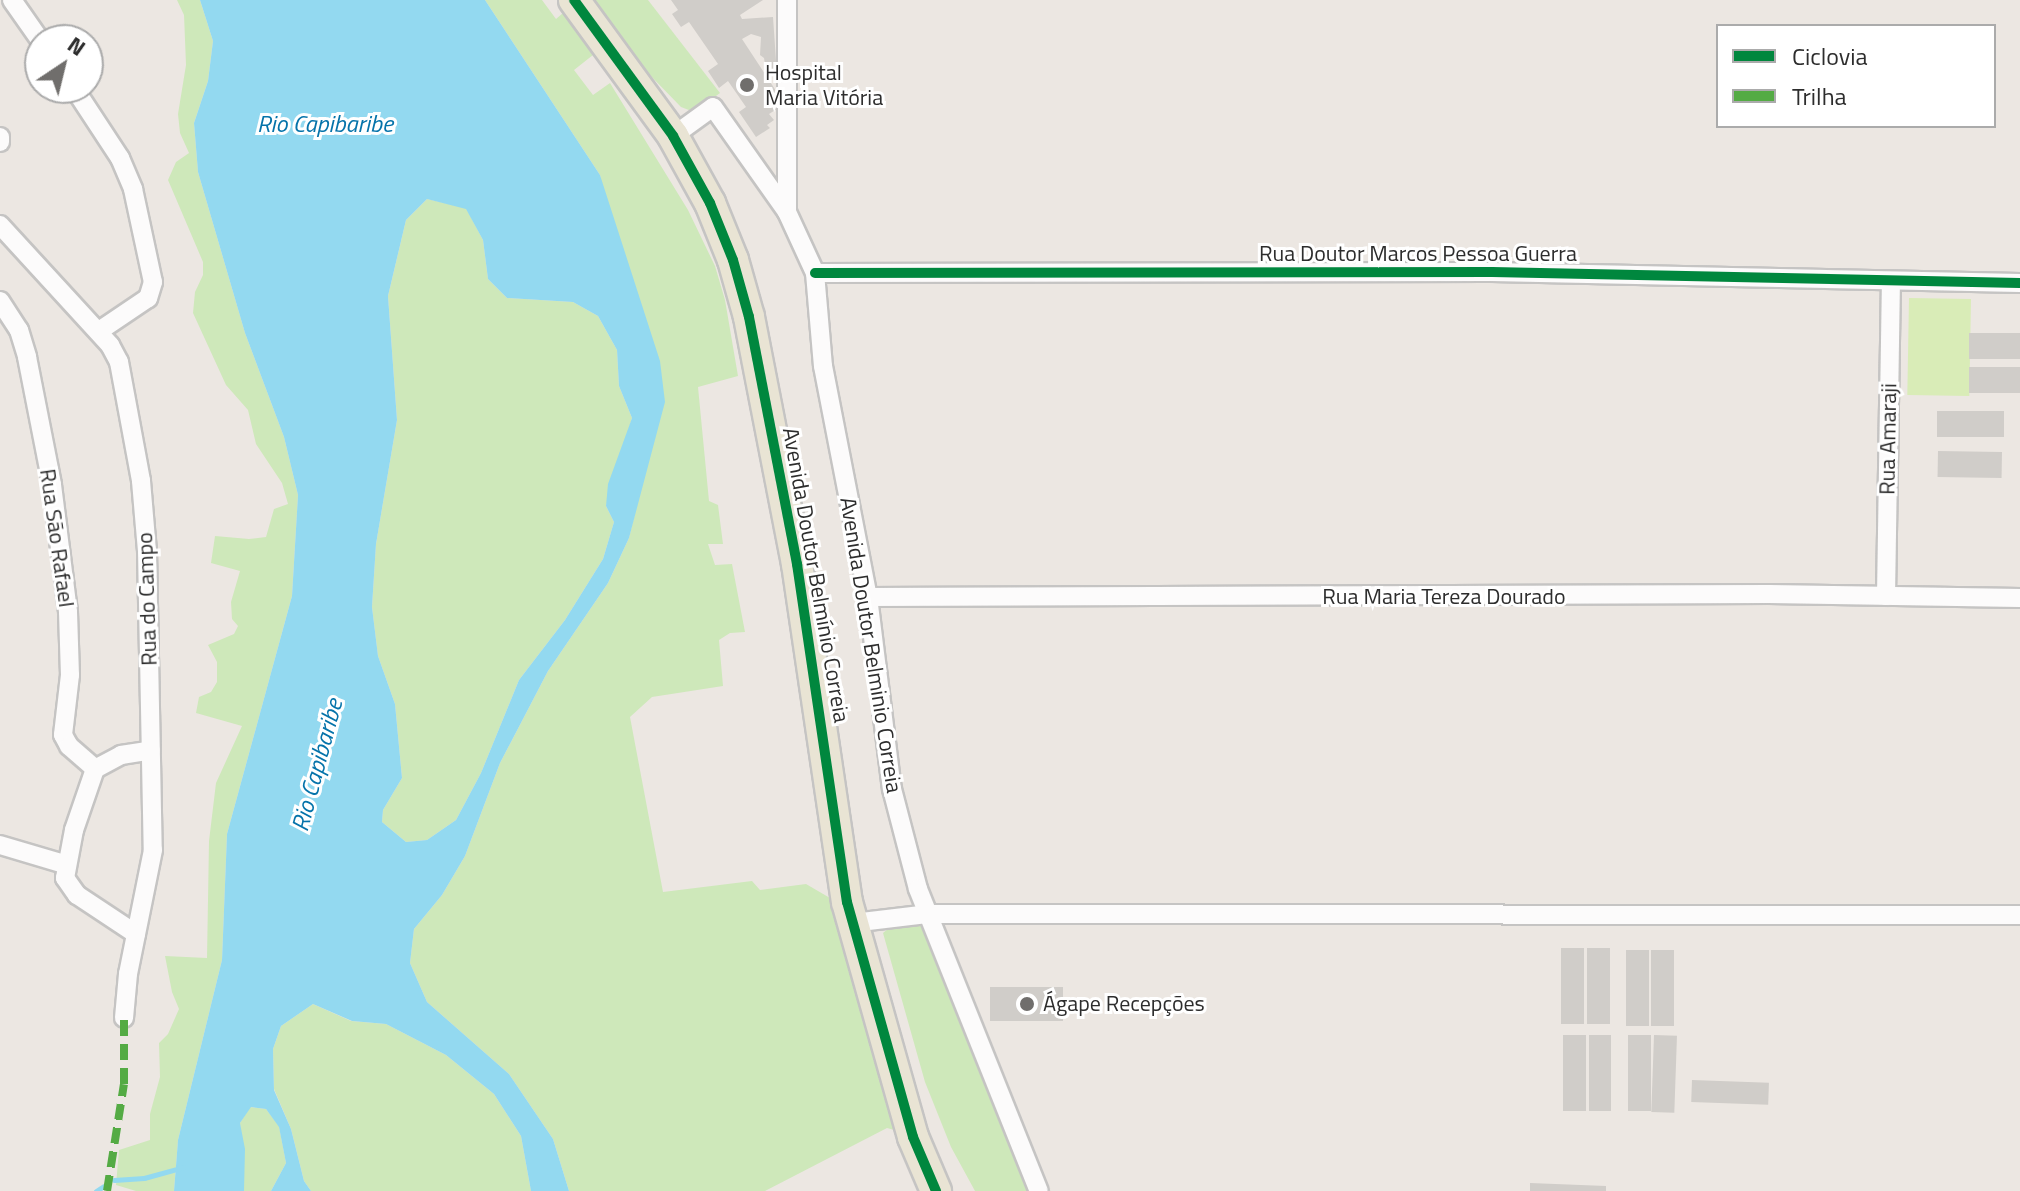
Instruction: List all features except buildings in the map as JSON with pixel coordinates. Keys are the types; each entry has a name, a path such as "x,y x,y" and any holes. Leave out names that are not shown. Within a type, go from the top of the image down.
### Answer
{"main road":[{"name":"Avenida Doutor Belmínio Correia","path":"574,0 673,136 710,203 733,260 749,317 797,564 852,923 913,1137 936,1191"}],"street":[{"path":"12,0 29,24"},
{"path":"787,0 787,212"},
{"path":"85,104 120,158 133,189 153,282 148,298 99,331"},
{"name":"Avenida Doutor Belminio Correia","path":"673,136 713,107 787,212 815,273 823,366 868,597 892,789 928,914 1039,1191"},
{"name":"Rua do Campo","path":"0,225 99,331 119,362 141,481 147,551 153,850 136,934 124,1018"},
{"name":"Rua Doutor Marcos Pessoa Guerra","path":"815,273 1492,272 2020,283"},
{"name":"Rua Amaraji","path":"1886,596 1891,282"},
{"name":"Rua São Rafael","path":"0,301 19,330 27,357 52,485 68,612 70,675 63,735 69,746 95,769"},
{"name":"Rua Maria Tereza Dourado","path":"868,597 2020,598"},
{"path":"136,934 77,895 65,878 95,769 121,755 151,750"},
{"path":"0,845 67,865"},
{"path":"852,923 928,914 2020,915"}],"green space":[{"path":"177,0 200,0 213,41 208,81 194,123 198,172 245,333 284,437 298,495 292,596 227,834 222,960 178,1140 174,1191 136,1191 116,1185 119,1150 150,1140 150,1114 160,1077 159,1043 168,1034 179,1009 172,992 165,956 207,958 209,841 216,783 242,726 196,713 199,697 211,692 217,682 217,662 208,645 234,634 238,626 232,619 231,602 240,571 211,563 215,536 266,537 274,509 288,504 282,483 256,444 248,410 226,385 193,313 195,292 203,275 203,262 168,180 176,162 189,153 180,133 178,114 186,65 184,15"},
{"path":"485,0 542,0 556,19 563,13 593,55 574,70 593,95 610,83 688,210 715,266 725,300 738,376 698,387 709,501 718,505 723,544 708,544 715,565 732,564 745,632 730,633 719,640 723,686 652,697 630,717 663,892 752,881 760,890 806,884 830,898 898,1131 887,1128 765,1191 569,1191 553,1139 509,1074 427,1002 410,963 414,929 442,895 465,856 500,763 548,671 608,583 629,538 650,450 600,175"},
{"path":"593,0 648,0 720,93 694,112 681,107 645,70"},
{"path":"427,199 466,208 483,240 488,279 507,298 573,302 598,316 617,350 619,386 632,418 606,506 614,522 603,559 565,620 519,680 481,773 456,820 427,840 406,842 382,822 383,810 402,778 395,704 378,656 372,607 376,544 397,420 388,296 406,220"},
{"path":"1909,298 1971,299 1969,396 1907,395"},
{"path":"926,924 1029,1191 975,1191 951,1147 925,1082 883,933 888,929"},
{"path":"313,1004 351,1021 386,1024 446,1055 494,1094 521,1136 531,1191 311,1191 304,1181 291,1129 274,1089 273,1049 281,1026"},
{"path":"250,1107 266,1109 279,1126 286,1163 271,1191 244,1191 240,1123"}],"water":[{"name":"Rio Capibaribe","path":"200,0 485,0 600,175 660,361 665,402 629,538 608,583 548,671 500,763 465,856 442,895 414,929 410,963 427,1002 509,1074 553,1139 569,1191 531,1191 521,1136 494,1094 446,1055 386,1024 352,1021 313,1004 281,1026 273,1049 274,1090 291,1129 304,1181 311,1191 271,1191 286,1163 279,1127 266,1109 251,1107 240,1123 245,1149 244,1191 174,1191 178,1140 222,960 227,834 292,596 298,495 284,437 245,333 198,172 194,123 208,81 213,41","holes":["427,199 466,209 483,240 488,279 507,298 573,302 598,316 617,350 619,386 632,418 608,484 606,506 614,522 603,559 565,620 519,680 481,773 456,820 427,840 406,842 382,822 383,810 402,778 395,704 378,656 372,607 376,544 397,420 388,296 406,220"]}],"waterway":[{"path":"114,1180 144,1178 184,1167"},
{"path":"96,1191 104,1186"}],"marked path":[{"path":"107,1191 124,1084 124,1018"}],"cycle path":[{"path":"574,0 673,136 710,203 733,260 749,317 797,564 847,902 913,1137 936,1191"},
{"path":"815,273 1492,272 2020,283"}],"place":[{"name":"Hospital Maria Vitória","path":"747,85"},
{"name":"Ágape Recepções","path":"1027,1004"}]}
